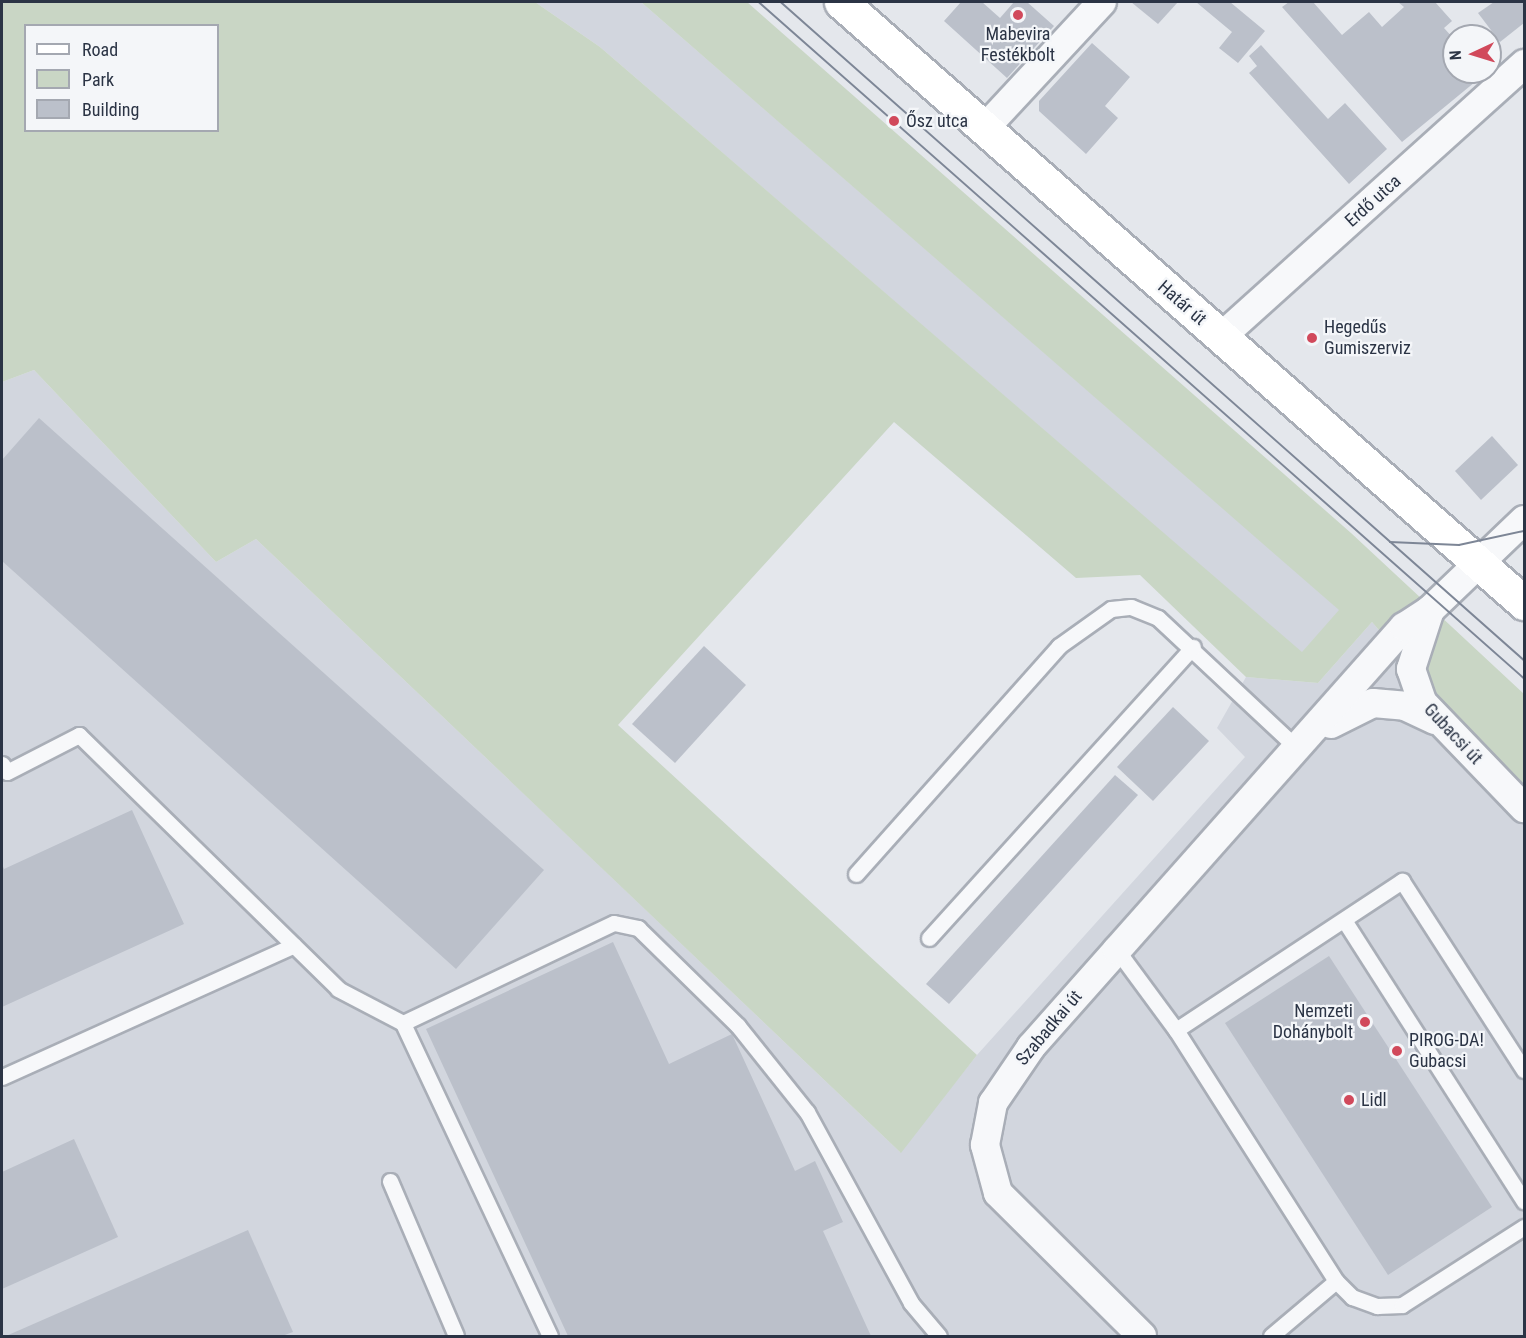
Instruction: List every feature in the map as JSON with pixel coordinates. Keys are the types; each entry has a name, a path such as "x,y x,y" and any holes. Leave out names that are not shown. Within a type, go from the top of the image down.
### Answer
{"main road":[{"name":"Határ út","path":"841,2 1524,603"}],"street":[{"path":"984,129 1102,2"},
{"name":"Erdő utca","path":"1221,337 1524,64"},
{"name":"Gubacsi út","path":"1524,520 1481,564 1430,610 1413,656 1412,682 1444,726 1524,808"},
{"name":"Szabadkai út","path":"1142,1336 1012,1211 989,1177 985,1145 987,1121 1003,1084 1117,950 1305,744 1404,627 1430,610"},
{"name":"Szabadkai út","path":"1305,744 1359,706 1373,703 1405,706 1444,726"}],"lane":[{"path":"856,874 1059,646 1093,616 1111,609 1142,610 1192,647 1305,744"},
{"path":"929,938 1192,647"},
{"path":"2,764 7,772 79,735 338,989 403,1023 550,1336"},
{"path":"1176,1030 1402,881 1524,1070"},
{"path":"1344,920 1524,1201"},
{"path":"403,1023 614,923 638,928 738,1026 807,1112 911,1303 939,1336"},
{"path":"2,1077 294,945"},
{"path":"1117,950 1176,1030 1336,1281 1364,1303 1402,1305 1524,1227"},
{"path":"390,1181 456,1336"},
{"path":"1271,1336 1336,1281"}],"shaded area":[{"path":"535,2 641,2 1340,610 1302,653 600,47"},
{"path":"34,370 216,562 256,539 900,1152 977,1055 1245,757 1217,728 1246,677 1318,683 1372,622 1438,699 1524,784 1524,1336 2,1336 2,382"}],"green space":[{"path":"2,2 535,2 600,47 1302,652 1339,610 641,2 747,2 1351,533 1524,694 1524,784 1438,699 1372,622 1318,683 1246,677 1140,575 1076,578 894,422 618,725 977,1055 901,1153 256,539 216,562 34,370 2,382"}],"building":[{"path":"961,2 982,2 1000,18 1014,2 1027,2 1054,26 1007,78 944,21"},
{"path":"1131,2 1178,2 1158,24"},
{"path":"1196,2 1230,2 1265,31 1238,63 1219,48 1232,32"},
{"path":"1289,2 1313,2 1342,35 1369,12 1382,27 1404,7 1398,2 1435,2 1452,21 1449,24 1442,24 1442,84 1473,84 1402,142 1282,7"},
{"path":"1494,2 1524,2 1524,23 1502,40 1502,24 1486,24 1478,13"},
{"path":"1092,43 1130,77 1105,106 1118,118 1086,154 1039,111 1039,101"},
{"path":"1261,45 1328,119 1345,103 1387,149 1349,184 1249,73 1257,66 1249,56"},
{"path":"39,418 544,870 456,969 2,561 2,460"},
{"path":"1492,436 1518,465 1481,500 1455,471"},
{"path":"704,646 746,685 675,763 632,724"},
{"path":"1173,707 1209,741 1153,801 1117,767"},
{"path":"1115,775 1138,795 949,1004 926,984"},
{"path":"132,810 184,924 2,1007 2,864 4,869"},
{"path":"613,942 669,1064 732,1034 795,1171 815,1161 843,1222 823,1231 871,1336 568,1336 426,1029"},
{"name":"Lidl","path":"1329,956 1492,1207 1388,1275 1225,1023"},
{"path":"74,1139 118,1237 2,1289 2,1172"},
{"path":"248,1230 293,1332 282,1336 6,1336"}],"tram line":[{"path":"759,2 1524,678"},
{"path":"781,2 1524,660"},
{"path":"1390,542 1459,545 1524,531"}],"place":[{"name":"Mabevira Festékbolt","path":"1018,15"},
{"name":"Ősz utca","path":"894,121"},
{"name":"Hegedűs Gumiszerviz","path":"1312,338"},
{"name":"Nemzeti Dohánybolt","path":"1365,1022"},
{"name":"PIROG-DA! Gubacsi","path":"1397,1051"},
{"name":"Lidl","path":"1349,1100"}]}
